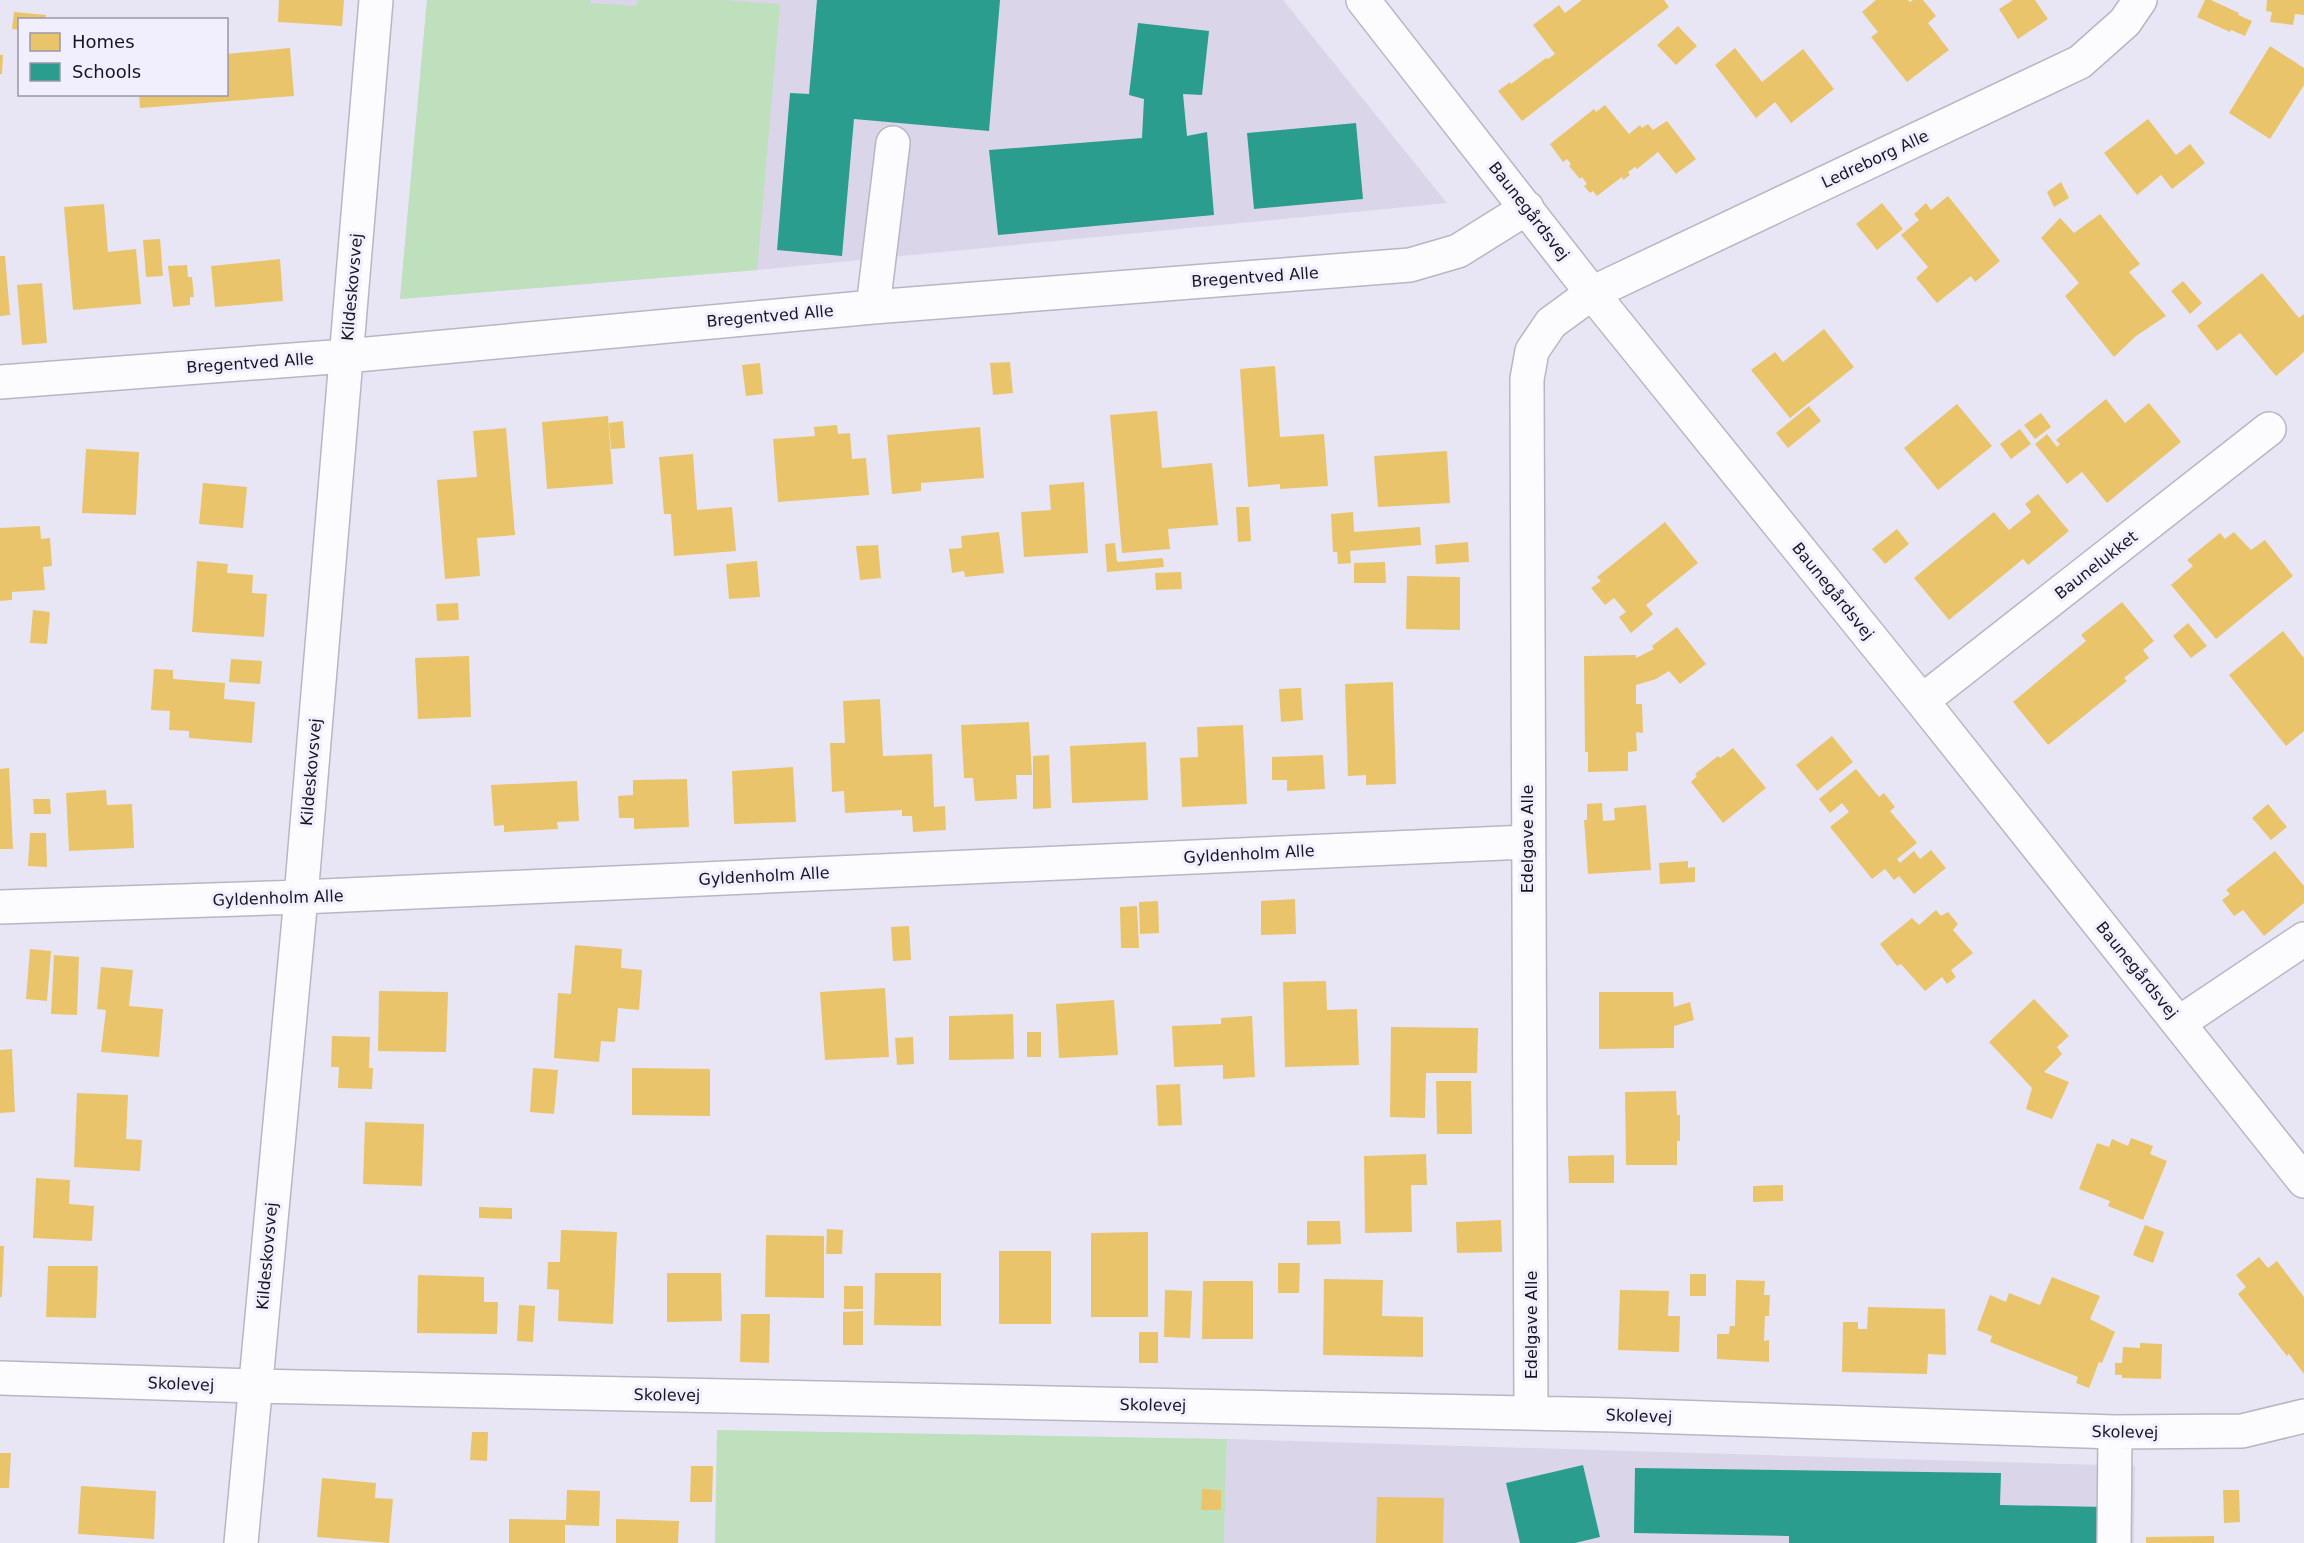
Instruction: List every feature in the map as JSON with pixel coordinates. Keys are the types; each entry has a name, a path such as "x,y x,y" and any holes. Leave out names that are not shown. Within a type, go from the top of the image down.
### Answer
{"street":[{"name":"Kildeskovsvej","path":"241,1543 301,897 376,0"},
{"name":"Baunegårdsvej","path":"1363,0 1592,293 1922,701 2304,1181"},
{"name":"Ledreborg Alle","path":"1592,293 2080,62 2125,22 2140,0"},
{"path":"873,307 893,143"},
{"name":"Bregentved Alle","path":"0,382 346,356 873,307 1410,265 1458,251 1527,208"},
{"name":"Edelgave Alle","path":"1531,1413 1527,379 1532,351 1551,323 1592,293"},
{"name":"Baunelukket","path":"1922,701 2270,429"},
{"name":"Gyldenholm Alle","path":"0,907 301,897 1527,842"},
{"path":"2179,1023 2304,939"},
{"name":"Skolevej","path":"0,1378 254,1386 1531,1413 2115,1432 2242,1431 2304,1416"},
{"path":"2114,1543 2115,1432"}],"shaded area":[{"path":"427,0 1283,0 1447,203 757,270 400,299"},
{"path":"1227,1439 2135,1466 2134,1543 1224,1543"}],"green space":[{"path":"427,0 590,0 590,3 637,6 638,0 722,0 780,4 757,270 400,299"},
{"path":"717,1430 1227,1439 1224,1543 715,1543"}],"building: Homes":[{"path":"279,0 344,0 342,26 278,22"},
{"path":"1582,0 1664,0 1669,7 1522,121 1498,91 1555,54 1533,25 1559,5 1565,13"},
{"path":"1876,0 1908,0 1910,2 1923,0 1936,16 1928,23 1949,50 1907,82 1871,37 1878,32 1862,12"},
{"path":"2013,0 2035,0 2048,19 2018,39 1999,9"},
{"path":"2205,0 2211,0 2252,21 2245,36 2231,30 2230,32 2197,17"},
{"path":"2267,0 2304,0 2304,15 2295,14 2293,25 2270,22 2272,12 2266,11"},
{"path":"14,12 46,15 45,18 18,18 18,30 12,29"},
{"path":"1678,26 1697,46 1676,65 1657,45"},
{"path":"2270,46 2304,68 2304,85 2270,139 2229,113"},
{"path":"290,48 294,96 140,108 139,96 228,96 228,54"},
{"path":"1735,48 1762,82 1803,49 1834,89 1791,123 1775,102 1756,118 1715,65"},
{"path":"0,55 3,55 2,74 0,74"},
{"path":"1605,105 1629,134 1640,125 1642,128 1648,124 1653,130 1667,121 1696,159 1676,174 1658,152 1637,169 1635,167 1628,172 1630,175 1623,180 1622,177 1597,196 1593,191 1590,193 1584,186 1587,184 1582,177 1580,179 1569,166 1571,164 1567,159 1563,162 1550,144 1594,109 1596,112"},
{"path":"2148,119 2176,155 2190,144 2205,163 2172,189 2161,175 2137,195 2104,153"},
{"path":"2061,182 2069,198 2054,207 2047,192"},
{"path":"1948,196 2000,261 1975,282 1971,276 1937,303 1916,278 1928,267 1901,235 1919,220 1914,214 1926,203 1931,210"},
{"path":"1882,203 1903,229 1877,250 1856,224"},
{"path":"104,204 108,252 136,249 141,304 73,310 64,207"},
{"path":"2100,214 2140,264 2129,272 2166,316 2136,336 2114,357 2065,296 2079,283 2041,238 2060,218 2074,233"},
{"path":"160,239 163,276 146,277 143,240"},
{"path":"0,256 5,256 10,315 0,316"},
{"path":"280,259 283,301 215,307 211,266"},
{"path":"187,265 188,277 192,277 194,297 190,297 190,305 173,307 168,266"},
{"path":"2262,273 2299,318 2304,314 2304,352 2276,376 2240,333 2217,351 2197,326"},
{"path":"2183,281 2202,303 2190,314 2171,291"},
{"path":"42,283 47,343 22,345 17,285"},
{"path":"1824,329 1854,367 1790,418 1751,370 1775,352 1783,362"},
{"path":"1010,362 1013,393 993,395 990,363"},
{"path":"760,363 763,394 746,396 742,365"},
{"path":"1275,366 1280,437 1324,434 1328,486 1280,489 1280,484 1248,487 1240,369"},
{"path":"2106,399 2125,423 2149,403 2181,442 2107,503 2082,472 2067,484 2035,444 2047,434 2057,447 2060,444 2056,440"},
{"path":"1957,404 1992,446 1938,490 1904,448"},
{"path":"1809,406 1821,421 1788,448 1776,433"},
{"path":"1157,411 1162,468 1212,463 1218,525 1168,529 1170,549 1122,553 1110,415"},
{"path":"2041,413 2051,427 2035,439 2024,425"},
{"path":"608,416 613,484 547,489 542,422"},
{"path":"623,421 625,448 611,449 609,423"},
{"path":"837,425 838,434 850,433 852,459 866,458 869,495 778,502 773,439 815,436 814,427"},
{"path":"980,427 984,478 921,483 921,491 892,494 887,435"},
{"path":"506,428 515,535 477,538 480,576 445,579 437,480 477,477 473,431"},
{"path":"2020,429 2031,444 2011,459 2000,444"},
{"path":"86,449 139,452 136,515 82,513"},
{"path":"1447,451 1450,503 1378,507 1374,456"},
{"path":"693,454 697,510 732,507 736,551 674,556 671,514 664,514 659,457"},
{"path":"1084,482 1088,553 1024,557 1021,512 1051,510 1049,485"},
{"path":"203,483 247,487 243,528 199,524"},
{"path":"2038,494 2069,531 2028,565 2023,559 1949,620 1914,578 1994,512 2009,530 2031,512 2025,504"},
{"path":"1236,507 1249,507 1251,541 1238,542"},
{"path":"1353,512 1354,532 1420,527 1421,545 1350,551 1351,563 1338,564 1337,552 1333,552 1331,514"},
{"path":"1665,522 1698,563 1646,605 1653,614 1631,633 1619,617 1626,612 1614,598 1605,605 1591,588 1601,581 1597,577"},
{"path":"40,526 41,539 50,538 52,566 43,567 45,590 12,592 12,600 0,601 0,528"},
{"path":"1897,529 1909,544 1885,564 1872,549"},
{"path":"999,532 1004,573 965,577 964,571 952,573 949,549 962,548 961,536"},
{"path":"2234,532 2251,550 2265,540 2293,576 2216,639 2171,585 2193,566 2187,560 2220,533 2225,539"},
{"path":"1468,542 1469,562 1436,564 1435,545"},
{"path":"1115,543 1117,562 1163,558 1164,567 1107,572 1105,544"},
{"path":"878,545 881,578 860,580 856,546"},
{"path":"197,561 228,564 227,573 253,575 252,593 267,594 264,637 192,632"},
{"path":"757,561 760,597 729,599 726,564"},
{"path":"1385,562 1386,583 1354,583 1354,563"},
{"path":"1181,572 1182,589 1156,590 1155,573"},
{"path":"1407,576 1460,577 1460,630 1406,629"},
{"path":"2122,602 2154,641 2143,650 2149,658 2124,678 2127,681 2048,745 2013,702 2086,641 2081,635"},
{"path":"458,603 459,620 437,621 436,604"},
{"path":"33,610 50,612 47,644 30,643"},
{"path":"2188,623 2207,646 2191,658 2173,636"},
{"path":"1677,627 1706,664 1680,684 1669,671 1656,679 1636,685 1636,704 1642,704 1643,733 1636,732 1637,751 1628,752 1628,771 1588,772 1588,752 1585,752 1584,656 1636,655 1636,658 1654,649 1652,646"},
{"path":"2283,631 2304,658 2304,731 2286,746 2229,675"},
{"path":"469,656 471,717 418,719 415,658"},
{"path":"231,659 262,661 260,684 229,682"},
{"path":"154,669 173,670 173,679 225,683 224,699 255,702 252,743 189,738 189,731 169,730 170,711 151,710"},
{"path":"1393,682 1396,784 1366,785 1366,775 1348,776 1345,684"},
{"path":"1301,688 1303,720 1281,722 1279,689"},
{"path":"880,699 883,756 932,754 934,807 945,806 946,830 913,832 912,816 902,816 902,810 845,813 844,791 832,792 830,743 845,743 843,701"},
{"path":"1029,722 1032,775 1016,775 1017,799 975,801 973,778 964,778 961,725"},
{"path":"1243,725 1247,804 1182,807 1180,758 1198,757 1197,727"},
{"path":"1832,736 1853,762 1817,791 1796,765"},
{"path":"1146,742 1148,800 1072,803 1070,746"},
{"path":"1733,748 1766,788 1723,823 1691,782 1697,776 1695,774 1718,756 1720,758"},
{"path":"1049,755 1051,808 1033,809 1033,756"},
{"path":"1323,755 1325,789 1287,791 1287,780 1272,780 1272,757"},
{"path":"793,767 796,822 734,824 732,771"},
{"path":"9,768 13,849 0,849 0,769"},
{"path":"1856,769 1879,797 1884,793 1895,807 1890,811 1917,843 1897,859 1900,863 1914,851 1920,859 1931,850 1946,868 1914,894 1899,876 1894,880 1885,869 1872,879 1830,827 1849,812 1842,803 1830,813 1819,799"},
{"path":"687,779 689,827 634,829 634,818 619,818 618,796 633,795 633,780"},
{"path":"577,781 579,821 557,822 558,829 504,832 504,825 494,826 491,785"},
{"path":"106,790 107,805 132,804 134,848 69,851 66,793"},
{"path":"33,799 50,799 51,814 34,814"},
{"path":"1602,803 1603,821 1615,820 1614,808 1646,805 1651,870 1588,874 1584,820 1587,820 1587,804"},
{"path":"2268,804 2287,827 2271,840 2252,818"},
{"path":"30,833 46,833 47,867 28,866"},
{"path":"2275,851 2304,886 2304,903 2264,936 2243,910 2234,916 2222,900 2230,894 2226,890"},
{"path":"1688,861 1688,868 1695,867 1695,882 1660,884 1659,863"},
{"path":"1295,899 1296,934 1261,935 1261,901"},
{"path":"1158,901 1159,933 1140,934 1139,902"},
{"path":"1137,906 1139,948 1121,948 1120,907"},
{"path":"1936,910 1941,916 1948,912 1958,924 1953,930 1973,953 1951,970 1956,977 1947,984 1942,977 1925,991 1901,964 1897,966 1880,944 1912,918 1919,925"},
{"path":"909,926 911,960 893,961 891,927"},
{"path":"575,945 622,949 621,968 642,970 639,1010 618,1008 615,1042 601,1041 599,1062 554,1058 558,993 571,994"},
{"path":"30,949 51,951 47,1001 26,999"},
{"path":"54,955 79,957 77,1015 51,1014"},
{"path":"101,967 133,970 129,1006 163,1009 159,1057 101,1052 106,1010 97,1009"},
{"path":"1326,981 1327,1010 1357,1009 1359,1065 1285,1067 1283,982"},
{"path":"885,988 889,1057 825,1060 820,992"},
{"path":"379,991 448,992 446,1052 378,1051"},
{"path":"1599,992 1673,992 1674,1007 1690,1002 1694,1020 1674,1026 1674,1048 1599,1049"},
{"path":"2034,999 2069,1036 2057,1047 2062,1054 2044,1072 2069,1082 2052,1119 2026,1109 2032,1088 1989,1042"},
{"path":"1114,1000 1118,1055 1059,1058 1056,1004"},
{"path":"1013,1014 1014,1059 949,1060 949,1016"},
{"path":"1252,1016 1255,1077 1223,1079 1223,1065 1174,1067 1172,1026 1221,1024 1221,1018"},
{"path":"1391,1027 1478,1028 1477,1073 1426,1073 1425,1118 1390,1117"},
{"path":"1027,1032 1041,1032 1041,1057 1027,1057"},
{"path":"332,1036 370,1037 369,1068 373,1068 372,1089 338,1088 339,1067 331,1067"},
{"path":"913,1037 914,1064 897,1065 895,1038"},
{"path":"12,1049 15,1112 0,1113 0,1050"},
{"path":"533,1068 558,1070 554,1114 530,1112"},
{"path":"632,1068 710,1069 710,1116 632,1115"},
{"path":"1436,1081 1471,1081 1472,1134 1437,1134"},
{"path":"1180,1084 1182,1125 1158,1126 1156,1085"},
{"path":"1676,1091 1677,1115 1680,1115 1677,1165 1626,1165 1625,1092"},
{"path":"77,1093 128,1095 126,1139 142,1140 140,1171 74,1167"},
{"path":"365,1122 424,1124 422,1186 363,1184"},
{"path":"2131,1138 2153,1146 2150,1154 2167,1161 2143,1220 2108,1206 2110,1201 2079,1189 2097,1143 2109,1147 2112,1139 2128,1146"},
{"path":"1426,1154 1427,1185 1411,1185 1412,1232 1365,1233 1364,1156"},
{"path":"1614,1155 1614,1183 1569,1183 1568,1156"},
{"path":"36,1178 70,1180 69,1204 94,1206 92,1241 33,1238"},
{"path":"1783,1185 1783,1201 1753,1202 1753,1186"},
{"path":"479,1207 512,1208 512,1219 479,1218"},
{"path":"1501,1220 1502,1252 1457,1253 1456,1222"},
{"path":"1307,1221 1340,1221 1341,1244 1307,1245"},
{"path":"2145,1225 2164,1232 2153,1263 2133,1255"},
{"path":"827,1229 843,1230 842,1254 826,1254"},
{"path":"561,1230 617,1232 613,1324 558,1321 559,1290 547,1289 548,1262 560,1262"},
{"path":"1148,1232 1148,1317 1091,1317 1091,1233"},
{"path":"766,1235 824,1236 824,1298 765,1297"},
{"path":"0,1246 4,1246 2,1297 0,1297"},
{"path":"999,1251 1051,1251 1051,1324 999,1324"},
{"path":"2259,1257 2268,1268 2277,1261 2304,1297 2304,1374 2238,1294 2246,1287 2236,1275"},
{"path":"1278,1263 1300,1263 1299,1293 1278,1293"},
{"path":"48,1266 98,1266 96,1318 46,1317"},
{"path":"667,1273 721,1273 722,1321 667,1322"},
{"path":"875,1273 941,1273 941,1326 874,1325"},
{"path":"1690,1274 1706,1274 1706,1296 1690,1296"},
{"path":"418,1275 484,1277 484,1302 498,1302 497,1334 417,1333"},
{"path":"2052,1277 2100,1296 2090,1319 2115,1332 2102,1363 2099,1362 2089,1388 2076,1383 2078,1377 1990,1342 1992,1336 1977,1330 1990,1295 2006,1302 2009,1293 2040,1305"},
{"path":"1324,1279 1383,1280 1382,1316 1423,1317 1423,1357 1323,1355"},
{"path":"1736,1280 1765,1281 1764,1295 1770,1295 1769,1316 1765,1316 1764,1341 1769,1340 1769,1362 1717,1359 1717,1334 1729,1334 1730,1326 1735,1326"},
{"path":"1203,1281 1253,1281 1253,1339 1202,1339"},
{"path":"844,1286 863,1286 863,1309 844,1309"},
{"path":"1165,1290 1192,1291 1190,1338 1164,1337"},
{"path":"1620,1290 1669,1291 1668,1316 1680,1316 1679,1352 1618,1350"},
{"path":"519,1305 535,1306 533,1342 517,1341"},
{"path":"1868,1307 1945,1309 1946,1355 1928,1354 1927,1374 1842,1372 1843,1322 1858,1322 1858,1329 1867,1329"},
{"path":"863,1311 863,1345 843,1345 843,1312"},
{"path":"741,1314 770,1314 769,1363 740,1362"},
{"path":"1139,1332 1158,1332 1158,1363 1139,1363"},
{"path":"2140,1343 2162,1344 2161,1379 2122,1378 2122,1375 2115,1375 2115,1363 2122,1363 2123,1347 2140,1348"},
{"path":"472,1432 488,1432 487,1461 470,1460"},
{"path":"0,1453 11,1453 9,1488 0,1488"},
{"path":"691,1466 713,1466 712,1502 690,1502"},
{"path":"322,1478 376,1483 375,1498 393,1499 389,1543 317,1537"},
{"path":"81,1486 156,1491 154,1539 78,1534"},
{"path":"1202,1489 1221,1490 1221,1510 1201,1510"},
{"path":"567,1490 600,1491 599,1526 565,1525 565,1543 509,1543 509,1519 566,1520"},
{"path":"2223,1490 2239,1490 2240,1522 2224,1523"},
{"path":"1377,1497 1444,1498 1443,1543 1376,1543"},
{"path":"616,1519 679,1521 678,1543 616,1543"},
{"path":"2214,1536 2214,1543 2146,1543 2146,1537"}],"building: Schools":[{"path":"817,0 1000,0 989,131 854,119 842,256 777,250 790,93 809,94"},
{"path":"1138,23 1209,31 1202,95 1183,94 1187,136 1207,132 1214,215 998,235 989,150 1142,138 1144,99 1129,95"},
{"path":"1356,123 1363,199 1254,209 1247,133"},
{"path":"1583,1465 1600,1537 1575,1543 1520,1543 1506,1483"},
{"path":"1635,1468 2001,1473 2000,1505 2105,1507 2104,1543 1789,1543 1789,1536 1634,1533"}]}
